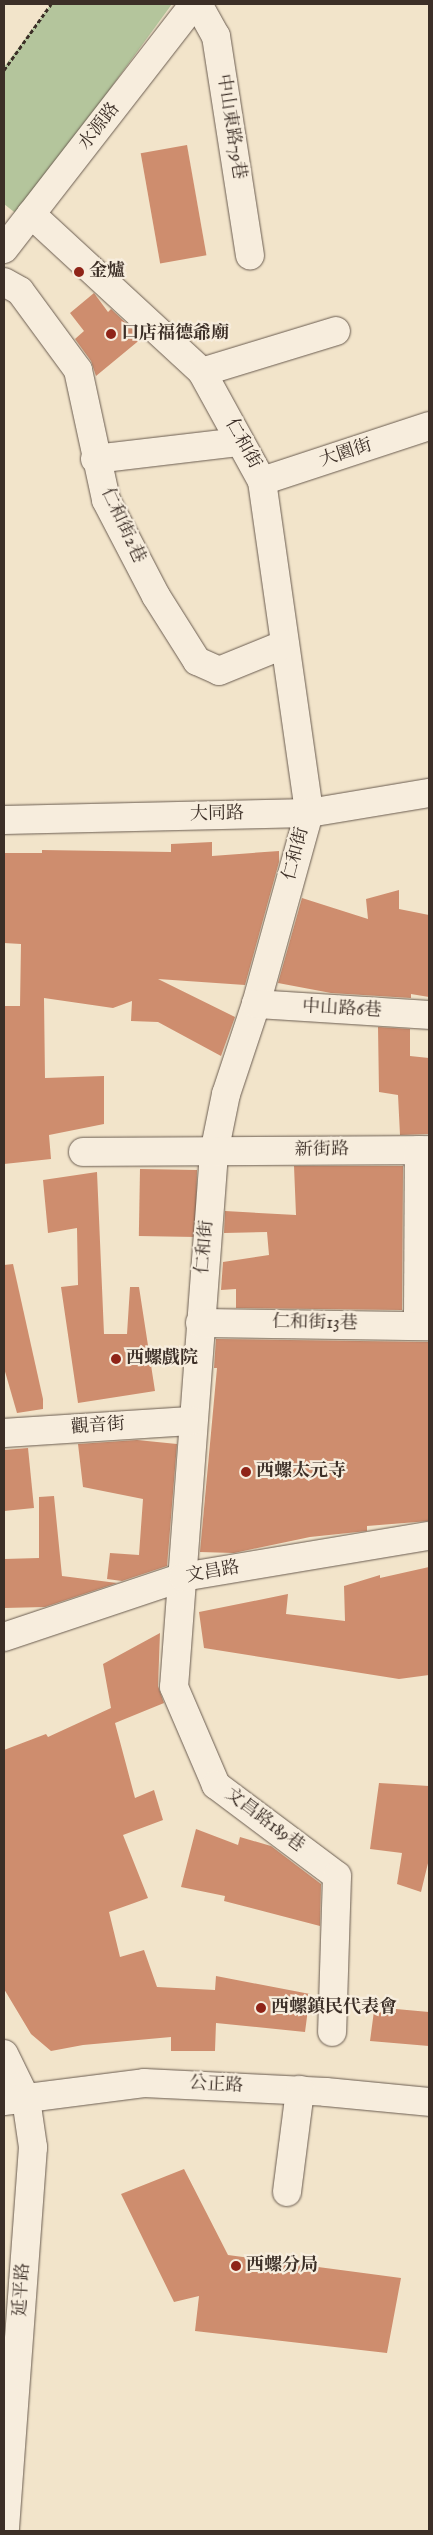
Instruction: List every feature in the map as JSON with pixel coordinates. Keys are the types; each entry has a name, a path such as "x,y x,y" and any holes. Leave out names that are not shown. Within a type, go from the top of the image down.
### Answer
{"street":[{"name":"水源路","path":"4,249 194,4"},
{"name":"中山東路79巷","path":"198,4 216,36 250,255"},
{"name":"仁和街","path":"31,214 202,372 262,482 308,813 256,1004 226,1094 214,1153 192,1421 183,1577"},
{"name":"仁和街2巷","path":"4,282 20,291 78,370 95,459 106,500 156,596 198,661 219,671 285,644"},
{"path":"202,372 336,331"},
{"name":"大園街","path":"262,482 429,426"},
{"path":"95,459 240,442"},
{"name":"大同路","path":"4,820 308,813 429,793"},
{"name":"中山路6巷","path":"256,1004 429,1015"},
{"path":"423,1321 424,1150"},
{"name":"新街路","path":"83,1152 214,1153 424,1150"},
{"name":"仁和街13巷","path":"200,1323 423,1321"},
{"name":"觀音街","path":"4,1433 192,1421"},
{"name":"文昌路","path":"4,1637 183,1577 429,1536"},
{"name":"文昌路189巷","path":"183,1577 174,1687 216,1785 337,1876 332,2032"},
{"name":"延平路","path":"4,2054 15,2100 33,2147 5,2531"},
{"name":"公正路","path":"15,2100 144,2083 300,2090 429,2102"},
{"path":"287,2192 300,2090"}],"path":[{"path":"4,70 51,4"}],"green space":[{"path":"51,4 172,4 18,215 4,204 4,67"}],"building":[{"path":"187,145 206,255 160,263 141,153"},
{"name":"口店福德爺廟","path":"94,293 108,312 111,309 142,338 96,376 91,361 75,339 84,331 70,313"},
{"path":"212,842 212,856 279,851 279,862 245,985 158,979 235,1017 221,1056 158,1022 131,1021 132,1001 113,1008 44,998 45,1078 104,1076 104,1124 49,1135 51,1159 4,1164 4,1006 20,1006 21,944 4,943 5,853 42,853 42,850 171,852 171,844"},
{"path":"399,890 399,909 429,915 429,997 411,994 411,998 331,993 278,983 302,898 368,919 366,899"},
{"path":"378,1027 410,1029 410,1056 429,1058 429,1134 400,1135 398,1095 379,1092"},
{"path":"294,1166 403,1166 402,1310 236,1308 236,1289 221,1290 223,1262 269,1255 267,1232 224,1233 225,1211 296,1215"},
{"path":"140,1169 197,1170 196,1237 139,1236"},
{"path":"97,1172 104,1334 127,1334 130,1287 139,1287 155,1391 78,1403 61,1287 78,1285 77,1228 48,1233 43,1180"},
{"path":"13,1264 43,1399 43,1409 17,1413 4,1368 4,1265"},
{"path":"216,1339 429,1342 429,1521 367,1526 367,1531 310,1537 234,1553 200,1552 217,1368 214,1368"},
{"path":"137,1440 177,1444 167,1566 122,1581 107,1579 110,1553 139,1555 143,1499 83,1487 78,1444"},
{"path":"28,1448 34,1508 4,1511 4,1450"},
{"path":"54,1496 62,1576 117,1583 45,1607 4,1608 4,1559 39,1558 39,1497"},
{"path":"429,1567 429,1675 399,1679 204,1648 199,1612 288,1594 286,1614 345,1621 344,1586 380,1575 380,1578"},
{"path":"160,1633 158,1686 164,1703 115,1723 135,1798 154,1790 163,1820 123,1835 148,1898 109,1912 120,1957 144,1950 157,1987 215,1990 216,1976 310,1994 305,2032 216,2023 215,2051 171,2051 171,2037 83,2045 51,2051 31,2034 4,1989 4,1750 46,1734 48,1737 111,1708 103,1664"},
{"path":"379,1783 429,1786 429,1859 421,1892 397,1884 402,1853 370,1849"},
{"path":"196,1829 238,1845 240,1837 271,1846 321,1884 320,1926 224,1901 225,1896 181,1887"},
{"path":"396,2009 429,2012 429,2046 370,2041 374,2011 396,2013"},
{"name":"西螺分局","path":"184,2169 228,2255 401,2278 387,2353 195,2331 199,2296 174,2302 121,2194"}],"place":[{"name":"金爐","path":"79,272"},
{"name":"口店福德爺廟","path":"111,334"},
{"name":"西螺戲院","path":"116,1359"},
{"name":"西螺太元寺","path":"246,1472"},
{"name":"西螺鎮民代表會","path":"261,2008"},
{"name":"西螺分局","path":"236,2266"}]}
